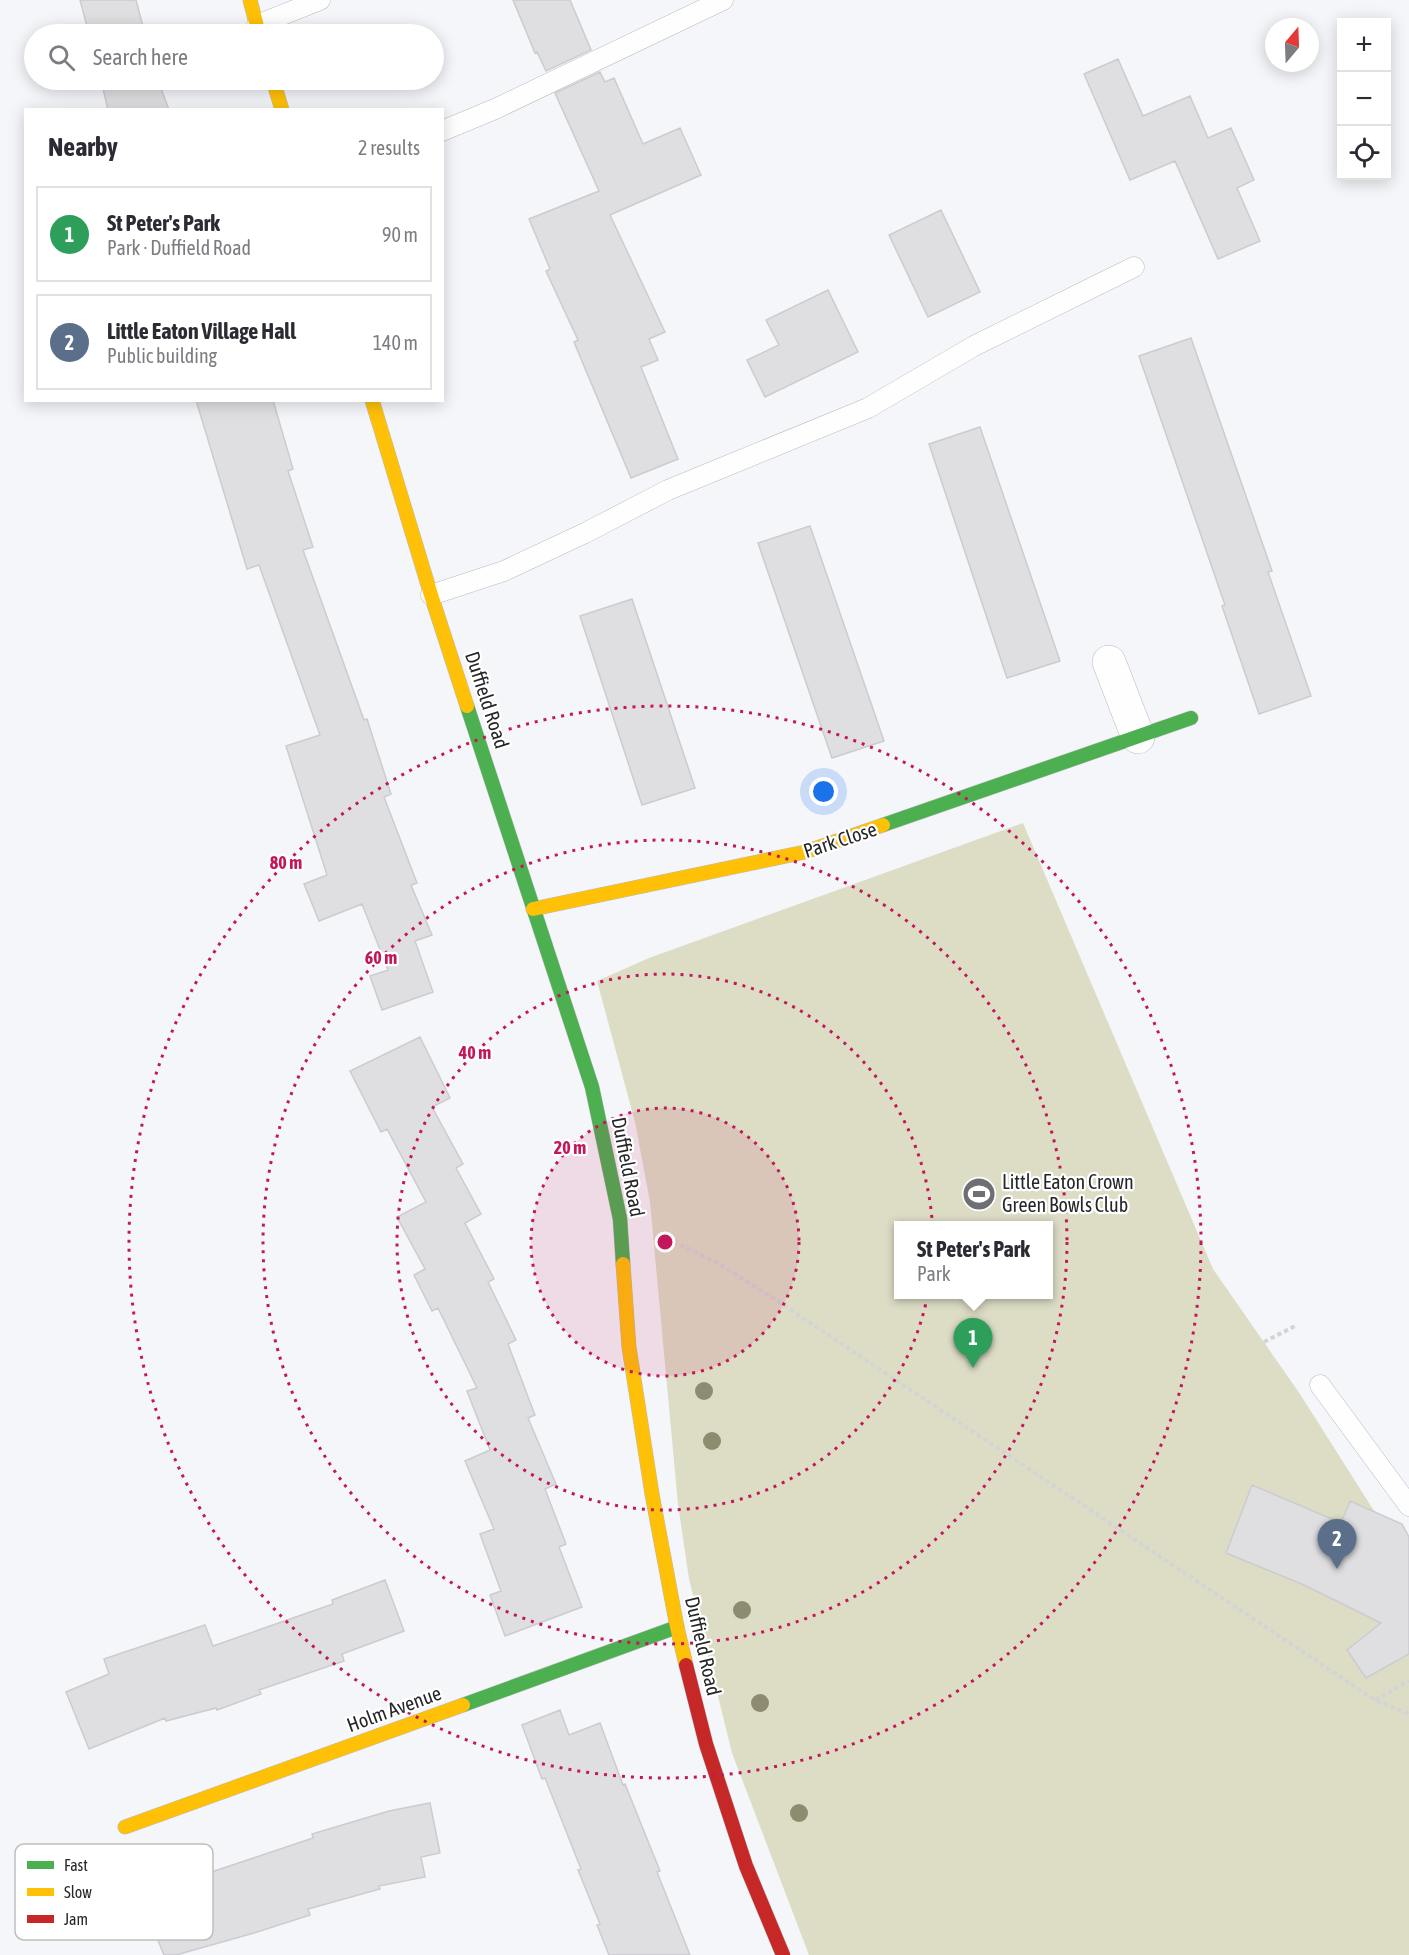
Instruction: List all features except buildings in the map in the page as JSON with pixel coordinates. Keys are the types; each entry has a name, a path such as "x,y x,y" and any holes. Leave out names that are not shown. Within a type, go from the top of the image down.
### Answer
{"street":[{"path":"250,0 256,24"},
{"path":"276,90 281,108"},
{"name":"Duffield Road","path":"373,402 431,595 460,677 592,1087 620,1219 629,1347 652,1494 677,1627 706,1744 746,1866 783,1955"},
{"path":"1109,662 1138,736"},
{"name":"Park Close","path":"533,909 805,852 1191,718"},
{"name":"Holm Avenue","path":"125,1827 677,1627"}],"lane":[{"path":"270,24 320,0"},
{"path":"444,130 495,109 723,0"},
{"path":"431,595 504,571 668,490 868,408 974,346 1134,267"},
{"path":"1320,1385 1409,1506"}],"path":[{"path":"620,1219 706,1256 768,1294 1375,1700 1409,1714"},
{"path":"1264,1342 1295,1326"},
{"path":"1375,1700 1409,1682"}],"green space":[{"path":"1023,823 1213,1269 1300,1394 1409,1566 1409,1955 809,1955 732,1753 689,1579 678,1504 650,1202 635,1122 597,981 649,958"}],"traffic: fast":[{"path":"467,706 592,1087 620,1219 623,1264"},
{"path":"883,825 1191,718"},
{"path":"463,1705 677,1627"}],"traffic: slow":[{"path":"250,0 256,24"},
{"path":"276,90 281,108"},
{"path":"373,402 467,706"},
{"path":"533,909 805,852 883,825"},
{"path":"623,1264 629,1347 652,1494 686,1665"},
{"path":"125,1827 463,1705"}],"traffic: jam":[{"path":"686,1665 706,1744 746,1866 783,1955"}],"place":[{"name":"Little Eaton Crown Green Bowls Club","path":"979,1194"},
{"name":"St Peter's Park","path":"973,1368"},
{"name":"Little Eaton Village Hall","path":"1337,1569"}]}
